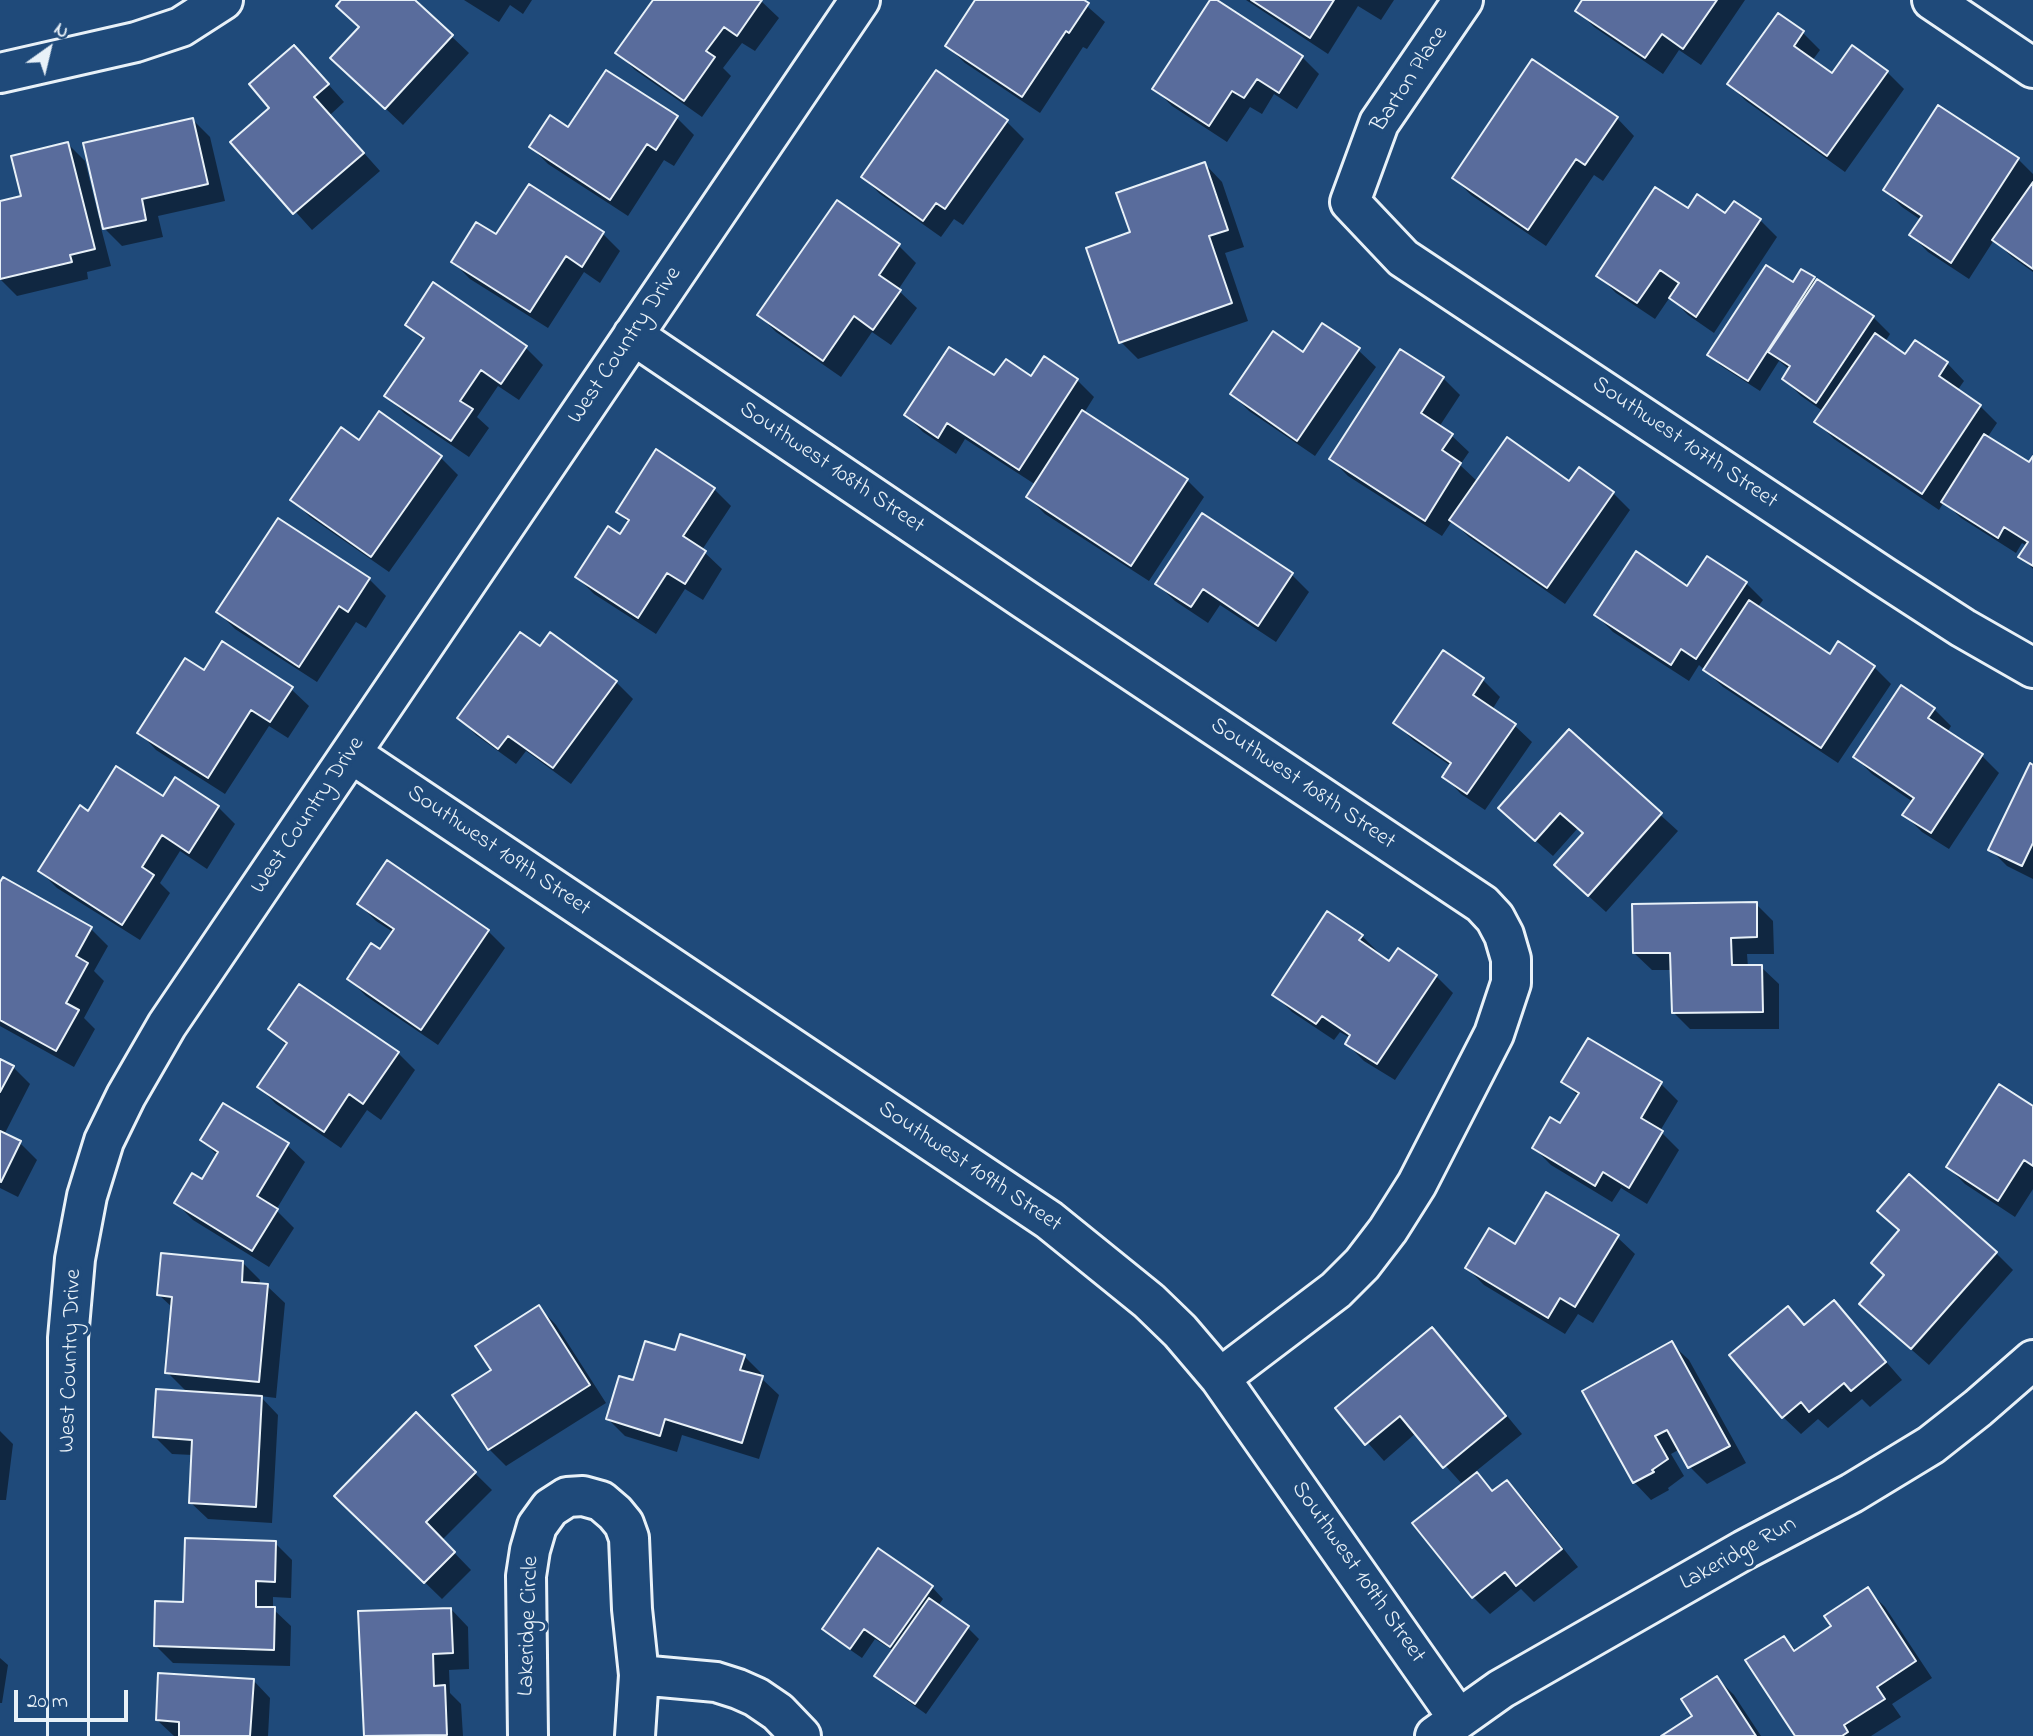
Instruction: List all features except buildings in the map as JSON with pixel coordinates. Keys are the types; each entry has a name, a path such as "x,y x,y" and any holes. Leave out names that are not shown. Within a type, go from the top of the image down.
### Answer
{"street":[{"path":"0,73 136,43 181,27 223,0"},
{"name":"West Country Drive","path":"68,1736 68,1338 75,1259 87,1196 104,1141 126,1096 167,1025 860,0"},
{"name":"Barton Place","path":"1350,202 1379,123 1463,0"},
{"path":"1932,0 2033,68"},
{"name":"Southwest 107th Street","path":"1350,202 1403,258 1895,584 1963,628 2033,668"},
{"name":"Southwest 108th Street","path":"633,335 1024,600 1482,904 1495,918 1504,935 1511,959 1511,983 1494,1034 1417,1184 1388,1230 1362,1264 1336,1290 1220,1378"},
{"name":"Southwest 109th Street","path":"352,754 1049,1220 1149,1301 1180,1331 1220,1378 1446,1727"},
{"name":"Lakeridge Run","path":"1446,1727 1501,1689 1744,1550 1852,1493 1931,1445 2033,1360"},
{"name":"Lakeridge Circle","path":"527,1736 528,1563 537,1527 550,1508 567,1497 583,1496 601,1502 624,1524 629,1538 632,1608 639,1675 635,1736"},
{"path":"639,1675 716,1682 738,1689 778,1712 801,1736"}]}
